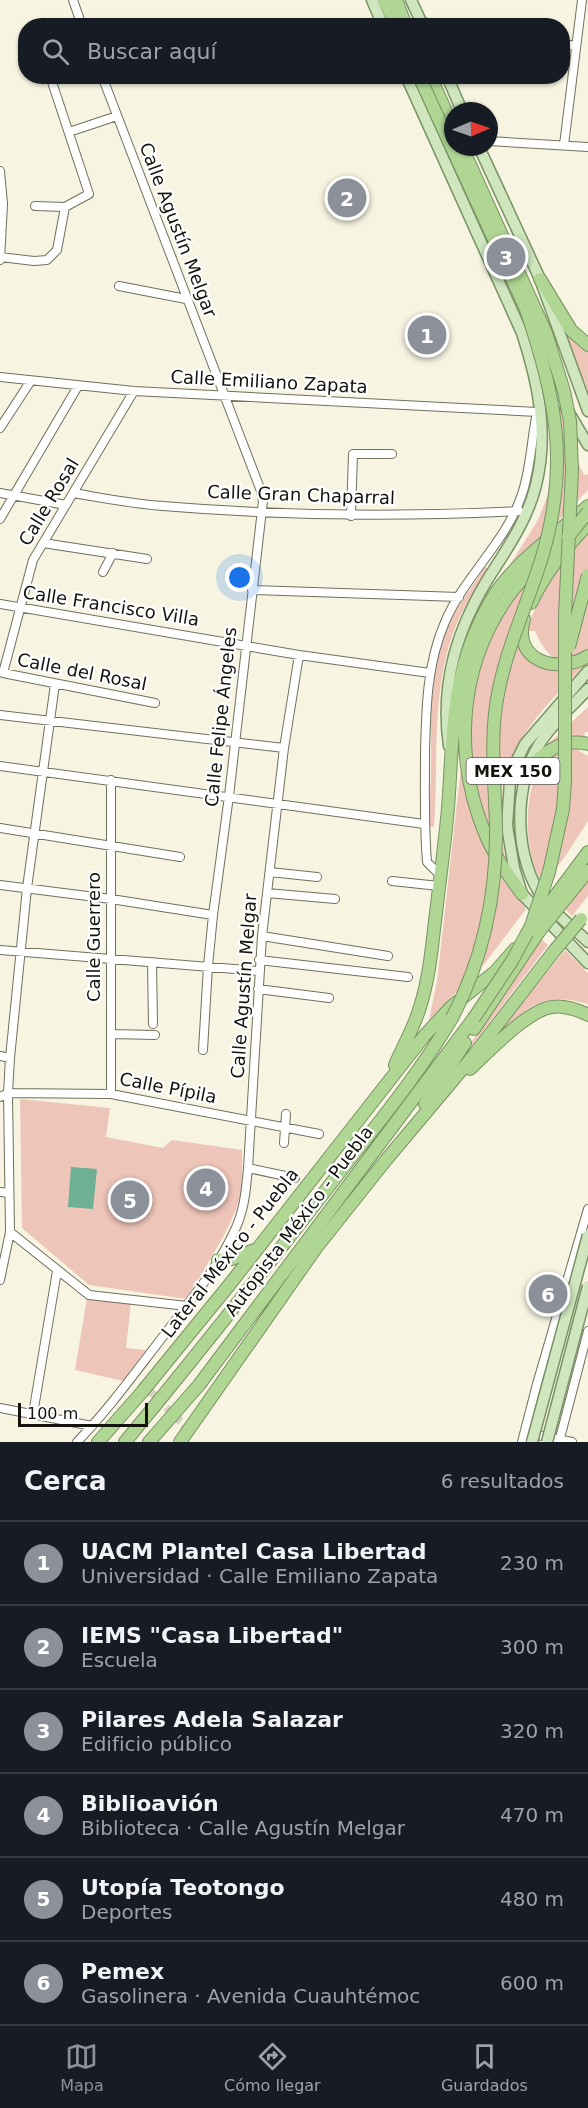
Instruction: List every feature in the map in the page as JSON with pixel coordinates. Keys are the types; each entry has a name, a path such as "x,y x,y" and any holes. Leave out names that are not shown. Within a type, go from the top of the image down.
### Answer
{"highway":[{"path":"384,0 392,18"},
{"path":"397,4 403,18"},
{"path":"423,84 526,309 539,347 552,401 558,442 555,498 542,558 521,618"},
{"path":"434,84 444,107"},
{"path":"411,1129 534,928 563,809 565,780 564,675 572,470 570,421 564,391 546,333 466,156"},
{"path":"540,279 571,330 588,345"},
{"path":"387,1083 421,1005 429,972 448,808 450,753 460,673 480,621 494,596 510,575 588,506"},
{"path":"521,618 546,569 573,529 588,512"},
{"path":"522,894 487,838 471,792 464,731 469,686 476,656 508,596 588,516"},
{"path":"588,524 542,580 526,613 521,637 523,646 535,658 549,664 572,664 588,656"},
{"path":"564,675 588,575"},
{"name":"Autopista México - Puebla","path":"125,1442 255,1282 425,1062 464,996 488,918 496,839 493,754 495,711 503,669 521,618"},
{"path":"529,768 556,746 573,742 588,744"},
{"path":"563,894 588,852"},
{"path":"387,1083 439,1019 495,972 563,894 588,871"},
{"path":"180,1442 316,1248 584,915"},
{"name":"Autopista México - Puebla","path":"149,1442 199,1385 474,1018 534,928"},
{"path":"436,1101 518,1025 539,1012 551,1007 569,1009 588,1015"},
{"name":"Lateral México - Puebla","path":"98,1442 142,1392 387,1083"},
{"path":"218,1260 232,1260 257,1248"}],"main road":[{"path":"372,0 380,18"},
{"path":"411,0 419,18"},
{"path":"410,84 522,333 588,445"},
{"path":"450,84 458,102"},
{"path":"483,156 540,279 588,411"},
{"path":"506,299 520,310 532,313 540,310 543,305 544,292"},
{"path":"450,753 446,721 447,686 452,657 477,596 528,510 541,459 539,411 533,368 522,333"},
{"name":"MEX 150","path":"588,671 525,744 510,781 507,826 514,868 522,894 588,963"},
{"name":"MEX 150","path":"588,689 541,741 529,768 520,835 530,875 546,902 588,942"},
{"path":"532,1442 588,1235"},
{"path":"547,1442 588,1286"}],"street":[{"path":"72,0 79,18"},
{"path":"564,145 582,0"},
{"path":"570,45 576,46"},
{"path":"34,206 65,207 89,194 53,84"},
{"name":"Calle Agustín Melgar","path":"105,84 223,395"},
{"path":"69,132 117,116"},
{"path":"498,141 588,147"},
{"path":"0,171 2,204 0,258 47,260 57,250 65,207"},
{"path":"119,286 186,299"},
{"name":"Calle Emiliano Zapata","path":"0,377 134,392 539,411"},
{"path":"0,428 30,382"},
{"path":"0,519 78,386"},
{"name":"Calle Rosal","path":"3,673 33,560 134,392"},
{"name":"Calle Felipe Ángeles","path":"203,1050 213,915 262,512 261,491 223,395"},
{"path":"440,881 427,862 424,824 426,710 433,657 445,621 490,552 521,498 539,411"},
{"path":"351,516 353,454 392,454"},
{"path":"0,493 66,505"},
{"name":"Calle Gran Chaparral","path":"73,493 161,506 351,516 528,510"},
{"path":"43,543 147,559"},
{"path":"490,552 501,559"},
{"path":"103,572 113,553"},
{"path":"252,590 459,597"},
{"name":"Calle Francisco Villa","path":"0,604 246,644 299,655 430,673"},
{"name":"Calle Agustín Melgar","path":"78,1442 187,1306 233,1235 240,1217 245,1198 248,1168 259,960 284,748 299,655"},
{"name":"Calle del Rosal","path":"3,673 155,703"},
{"path":"0,1280 10,1232 5,1193 10,1138 4,1095 22,952 27,888 55,684"},
{"path":"0,715 284,748"},
{"path":"0,766 424,824"},
{"name":"Calle Guerrero","path":"111,780 111,1094"},
{"path":"0,828 180,857"},
{"path":"270,872 317,877"},
{"path":"392,880 440,881"},
{"path":"0,885 213,915"},
{"path":"267,893 334,899"},
{"path":"262,936 388,956"},
{"path":"0,950 258,971"},
{"path":"259,960 408,977"},
{"path":"152,962 153,1024"},
{"path":"258,988 329,998"},
{"path":"111,1034 155,1035"},
{"path":"0,1056 10,1058"},
{"name":"Calle Pípila","path":"4,1095 111,1094 319,1134"},
{"path":"284,1143 286,1114"},
{"path":"0,1137 10,1138"},
{"path":"248,1168 295,1178"},
{"path":"522,1442 588,1209"},
{"path":"10,1232 89,1295 187,1306"},
{"path":"33,1414 57,1271"},
{"path":"560,1441 588,1330"},
{"path":"134,1374 141,1382"},
{"path":"0,1408 92,1426"},
{"path":"188,1442 190,1432"},
{"path":"525,1432 572,1442"}],"shaded area":[{"path":"562,326 588,350 588,391"},
{"path":"538,367 568,422 562,430 584,475 588,474 588,490 501,579 538,520 547,497 552,474 552,422 547,419"},
{"path":"588,533 588,650 578,656 562,660 544,648 535,631 526,631 551,579"},
{"path":"485,567 488,569 458,621 443,671 437,722 434,827 428,826 432,695 438,659 442,642 453,617"},
{"path":"532,576 524,655 586,664 544,709 514,752 505,776 500,802 501,831 507,865 483,813 476,785 470,728 478,671 487,644 506,608"},
{"path":"588,707 588,732 585,732 584,737 566,737 549,743"},
{"path":"568,749 578,750 588,756 588,821 544,884 537,873 529,845 530,797 533,782 544,762 551,756"},
{"path":"462,759 496,867 526,909 485,963 429,1020 437,981"},
{"path":"588,879 588,896 572,916 565,909"},
{"path":"541,939 548,945 446,1080"},
{"path":"565,950 588,973 588,1004 555,999 542,1002 520,1015 487,1047"},
{"path":"20,1099 110,1108 106,1137 163,1148 172,1140 242,1150 242,1185 236,1208 217,1248 186,1299 89,1285 22,1228"},
{"path":"71,1167 97,1169 93,1209 68,1207"},
{"path":"87,1298 131,1303 126,1348 146,1350 123,1381 75,1370"}],"tunnel":[{"path":"141,1382 191,1432"}],"place":[{"name":"IEMS \"Casa Libertad\"","path":"347,198"},
{"name":"Pilares Adela Salazar","path":"506,257"},
{"name":"UACM Plantel Casa Libertad","path":"427,335"},
{"name":"Biblioavión","path":"206,1188"},
{"name":"Utopía Teotongo","path":"130,1200"},
{"name":"Pemex","path":"548,1294"}]}
